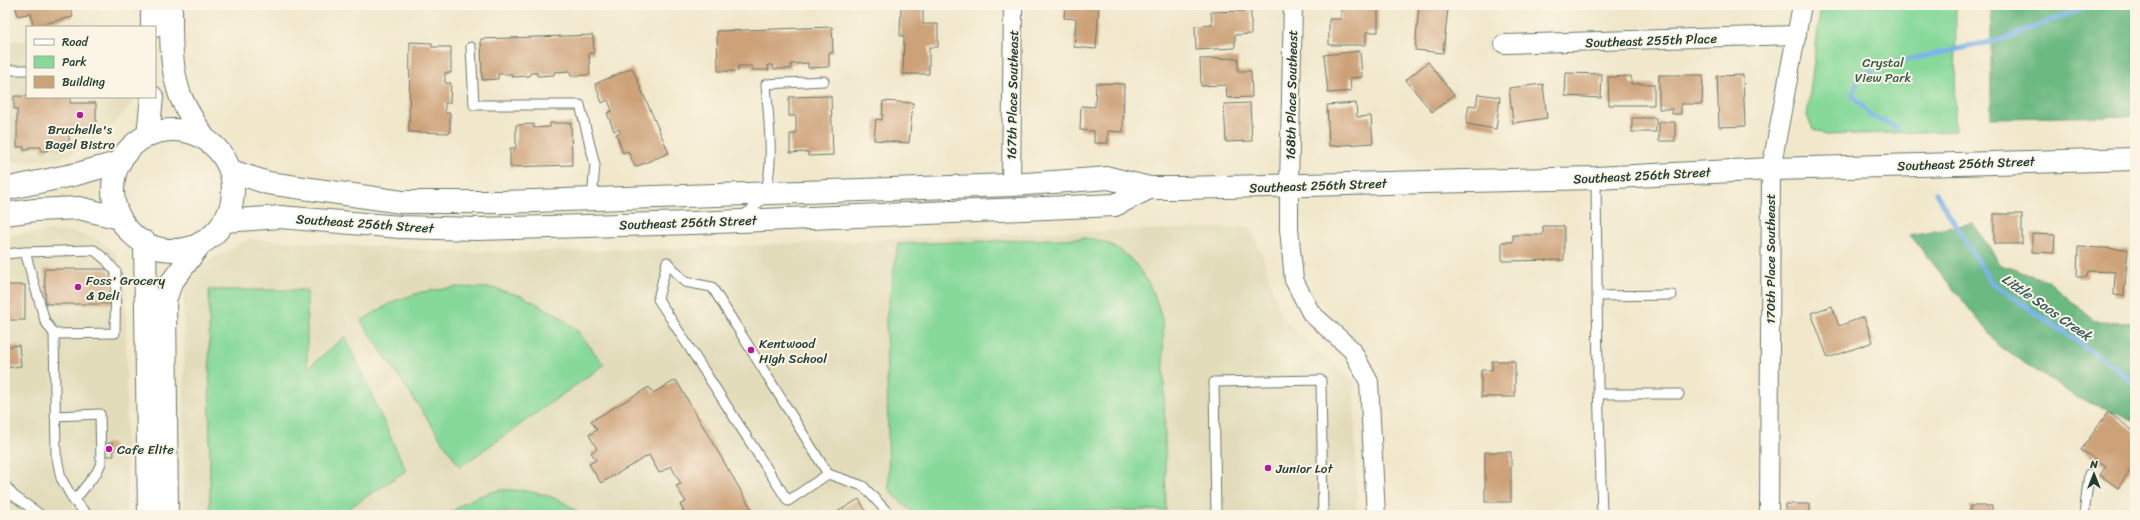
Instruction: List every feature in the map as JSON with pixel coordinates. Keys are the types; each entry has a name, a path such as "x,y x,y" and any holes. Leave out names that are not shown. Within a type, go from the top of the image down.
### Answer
{"main road":[{"path":"152,5 152,26"},
{"path":"171,5 172,56 175,79 179,94 204,138"},
{"path":"148,135 152,98"},
{"path":"167,130 186,131 204,138 216,147 225,158 230,171 233,188 232,200 224,222 214,234 201,243 183,249 163,249 145,242 130,232 120,218 114,200 114,180 120,162 132,146 148,135 167,130"},
{"name":"Southeast 256th Street","path":"230,171 268,183 402,202 502,202 1010,185 1109,178 1149,188 1289,186 1596,178 1771,169 2135,158"},
{"path":"5,189 77,174 120,162"},
{"name":"Southeast 256th Street","path":"224,222 280,217 400,227 477,229 735,221 1115,205 1149,188"},
{"path":"565,226 586,210 592,199"},
{"path":"5,214 35,210 79,208 120,218"},
{"path":"145,242 149,515"},
{"path":"167,515 165,300 171,283 201,243"}],"street":[{"name":"167th Place Southeast","path":"1010,185 1013,5"},
{"name":"168th Place Southeast","path":"1293,5 1289,229 1294,280 1311,313 1352,350 1369,382 1376,515"},
{"name":"170th Place Southeast","path":"1770,515 1771,169 1798,35 1802,5"},
{"name":"Southeast 255th Place","path":"1504,44 1798,35"}],"lane":[{"path":"471,47 474,105 580,105 595,165 592,199"},
{"path":"5,70 26,70"},
{"path":"735,221 747,214 765,193 770,164 766,84 824,81"},
{"path":"1596,178 1598,394 1602,515"},
{"path":"5,254 94,250 106,260 116,272 115,333 54,334"},
{"path":"26,252 45,321 54,334 56,453 61,478 74,502 88,515"},
{"path":"828,474 788,501 658,299 667,262 685,282 712,287 828,474 863,486 890,515"},
{"path":"1597,296 1672,295"},
{"path":"1216,515 1214,382 1321,380 1323,515"},
{"path":"1598,394 1680,394"},
{"path":"55,416 100,414 101,463 98,472 74,502"},
{"path":"2084,515 2089,474"},
{"path":"5,485 14,496 41,515"}],"shaded area":[{"path":"5,41 26,41 26,98 134,98 126,111 112,126 97,139 81,149 58,159 5,162"},
{"name":"Kentwood High School","path":"1250,227 1264,259 1281,317 1354,382 1357,515 184,515 184,275 249,239 459,252 670,249 1033,233"},
{"path":"47,231 73,232 98,239 111,250 123,268 126,281 127,515 5,515 5,236"}],"green space":[{"name":"Crystal View Park","path":"1821,5 1956,5 1955,131 1825,135 1813,129 1807,116"},
{"path":"1991,5 2135,5 2135,116 1991,118"},
{"path":"1973,223 2001,265 2048,281 2096,322 2135,323 2135,421 2076,397 2000,347 1910,235"},
{"path":"1086,238 1102,241 1128,256 1147,280 1159,309 1163,324 1166,510 912,512 889,490 886,319 898,244"},
{"path":"456,287 492,288 522,296 558,315 578,331 604,365 460,467 361,321 394,301 422,292"},
{"path":"209,290 307,290 307,369 345,336 406,471 338,515 210,515"},
{"path":"500,490 543,494 563,502 581,515 537,515 518,511 486,515 448,515 472,499"}],"building":[{"path":"15,5 70,5 73,17 33,26 31,13 18,16"},
{"path":"1065,5 1099,6 1096,49 1074,47 1076,19 1064,18"},
{"path":"1378,5 1378,32 1366,32 1366,45 1329,45 1329,19 1341,19 1341,6"},
{"path":"1419,5 1448,8 1443,53 1415,50"},
{"path":"901,6 923,7 923,24 938,24 938,47 929,47 929,74 903,74 904,36 900,36"},
{"path":"1251,11 1251,34 1235,35 1235,48 1196,50 1195,26 1212,25 1211,12"},
{"path":"832,27 833,53 829,53 829,67 808,68 808,63 791,64 791,69 773,69 773,65 768,65 769,70 752,70 751,66 738,66 738,71 718,71 717,31"},
{"path":"593,35 594,53 589,53 590,75 571,76 570,71 554,72 554,75 537,76 537,73 530,73 530,76 512,77 512,74 498,74 498,79 482,80 481,39"},
{"path":"410,42 432,43 432,47 451,47 451,73 445,73 445,83 451,83 450,103 445,103 445,113 450,113 450,133 409,132"},
{"path":"1360,51 1362,77 1350,78 1351,91 1328,93 1324,55"},
{"path":"1238,58 1238,71 1251,71 1252,97 1227,98 1226,85 1201,86 1200,59"},
{"path":"1428,62 1454,95 1432,112 1406,80"},
{"path":"632,68 669,153 635,167 628,151 623,153 616,134 620,133 619,129 614,131 607,113 612,111 608,100 602,103 595,84"},
{"path":"1566,73 1602,74 1601,98 1565,96"},
{"path":"1659,75 1703,75 1702,104 1681,104 1681,114 1672,114 1672,109 1659,109"},
{"path":"1743,75 1745,126 1719,127 1717,76"},
{"path":"1631,76 1631,84 1654,84 1654,105 1609,105 1608,77"},
{"path":"1096,83 1124,84 1123,132 1108,131 1108,143 1094,143 1094,131 1080,130 1081,106 1095,107"},
{"path":"1543,84 1547,118 1513,123 1509,88"},
{"path":"1478,94 1500,97 1496,129 1466,124 1469,105 1476,106"},
{"path":"5,96 8,96 8,109 5,109"},
{"path":"14,96 26,96 26,98 70,98 70,103 96,103 96,130 69,130 69,147 65,147 65,150 58,150 58,147 47,147 47,151 41,151 41,147 29,147 29,150 24,150 24,147 17,147 17,109 14,109"},
{"path":"831,96 833,155 808,156 808,152 790,153 790,134 796,134 796,116 789,116 789,97"},
{"path":"883,101 913,103 909,143 874,140 876,119 882,120"},
{"path":"1250,103 1252,141 1226,142 1224,104"},
{"path":"1356,103 1357,117 1371,116 1373,143 1329,146 1327,105"},
{"path":"1632,118 1656,118 1656,132 1632,132"},
{"path":"1659,122 1675,122 1675,141 1659,141"},
{"path":"550,123 571,123 572,165 510,167 510,148 516,148 516,125 534,124 534,128 550,127"},
{"path":"1994,214 2022,214 2022,244 1994,244"},
{"path":"1543,226 1564,226 1564,260 1502,261 1502,242 1513,242 1513,235 1543,235"},
{"path":"2032,234 2055,235 2054,253 2032,252"},
{"path":"2078,247 2128,249 2124,296 2114,295 2115,272 2088,271 2087,277 2077,277"},
{"name":"Foss' Grocery & Deli","path":"44,269 107,269 113,277 113,304 46,304"},
{"path":"5,285 25,285 25,320 5,320"},
{"path":"1832,306 1839,326 1864,317 1873,342 1828,358 1811,313"},
{"path":"19,345 21,366 5,368 5,347"},
{"path":"1492,361 1515,361 1515,397 1481,397 1481,370 1492,370"},
{"path":"676,380 755,515 686,515 680,505 686,502 676,486 681,484 671,466 659,473 649,455 601,483 589,464 596,460 591,452 597,449 589,435 597,430 591,421 649,387 653,393"},
{"path":"2108,412 2135,432 2135,463 2118,488 2100,475 2106,466 2081,450"},
{"name":"Cafe Elite","path":"105,443 113,443 114,456 106,456"},
{"path":"1485,452 1511,452 1511,502 1485,502"},
{"path":"859,499 868,515 839,515 837,512"},
{"path":"1785,504 1810,504 1810,515 1785,515"},
{"path":"1970,506 1992,506 1992,515 1970,515"}],"waterway":[{"name":"Little Soos Creek","path":"1897,128 1871,116 1853,96 1859,76 1888,64 2004,39 2092,5"},
{"name":"Little Soos Creek","path":"1936,193 1990,281 2121,372 2135,384"}],"place":[{"name":"Bruchelle's Bagel Bistro","path":"80,115"},
{"name":"Foss' Grocery & Deli","path":"78,287"},
{"name":"Kentwood High School","path":"751,350"},
{"name":"Cafe Elite","path":"109,449"},
{"name":"Junior Lot","path":"1268,468"}]}
